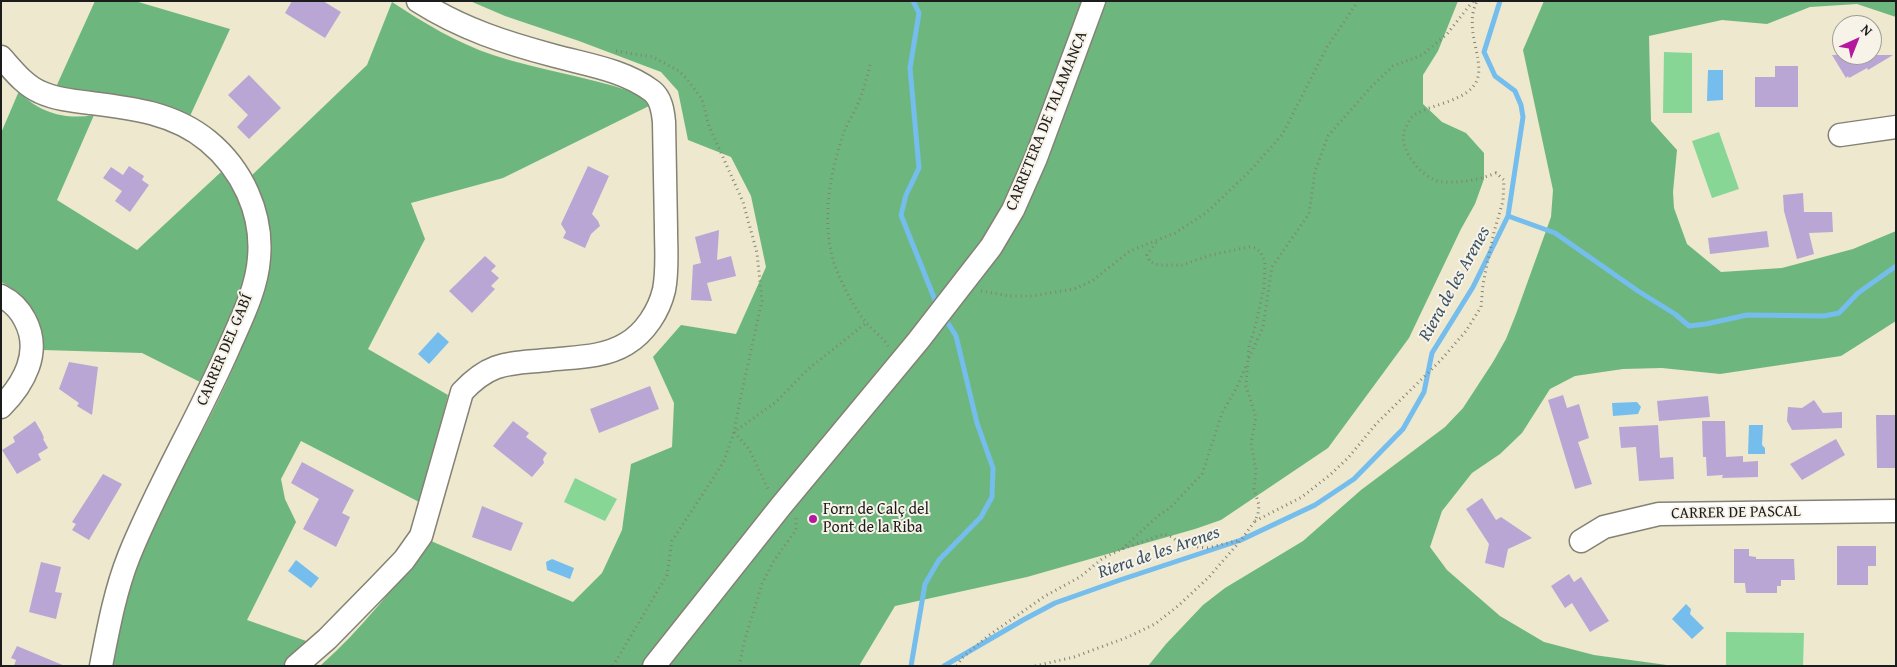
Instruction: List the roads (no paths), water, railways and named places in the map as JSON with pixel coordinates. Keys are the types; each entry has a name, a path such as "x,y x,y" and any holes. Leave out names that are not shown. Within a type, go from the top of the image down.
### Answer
{"street":[{"path":"296,666 327,639 385,580 404,560 421,536 456,406 462,392 475,377 495,367 599,354 625,345 639,334 652,319 664,289 666,264 664,122 662,107 653,92 632,79 604,68 557,57 478,32 444,18 418,1"},
{"name":"CARRETERA DE TALAMANCA","path":"654,666 781,506 918,341 991,248 1013,210 1036,158 1094,1"},
{"name":"CARRER DEL GABÍ","path":"1,57 26,84 40,92 55,97 155,114 180,122 208,140 230,162 245,184 254,207 258,231 259,258 245,310 222,363 128,558 101,666"},
{"path":"1840,135 1896,127"},
{"path":"1,296 21,313 30,330 32,344 30,362 24,379 14,394 1,407"},
{"name":"CARRER DE PASCAL","path":"1582,541 1604,527 1659,514 1896,511"}],"water":[{"path":"1708,70 1723,70 1723,100 1707,101"},
{"path":"438,332 449,342 429,364 418,354"},
{"path":"1637,402 1641,407 1638,414 1613,416 1612,403"},
{"path":"1749,425 1763,425 1762,445 1765,448 1765,454 1748,454"},
{"path":"552,559 574,568 570,579 547,570 546,562"},
{"path":"296,560 319,578 311,588 288,571"},
{"path":"1686,604 1691,609 1690,614 1704,628 1692,639 1672,619"}],"waterway":[{"path":"913,1 919,13 910,68 919,168 906,195 901,215 937,305"},
{"name":"Riera de les Arenes","path":"944,666 1055,603 1241,540 1315,505 1354,479 1403,429 1424,392 1432,353 1473,287 1508,216 1523,117 1521,105 1515,91 1495,76 1484,52 1500,1"},
{"path":"1508,216 1555,233 1638,291 1675,314 1689,326 1747,315 1824,316 1839,313 1858,293 1896,266"},
{"path":"911,666 925,584 939,560 981,517 992,497 993,468 977,423 956,336 944,317"}],"place":[{"name":"Forn de Calç del Pont de la Riba","path":"813,519"}]}
